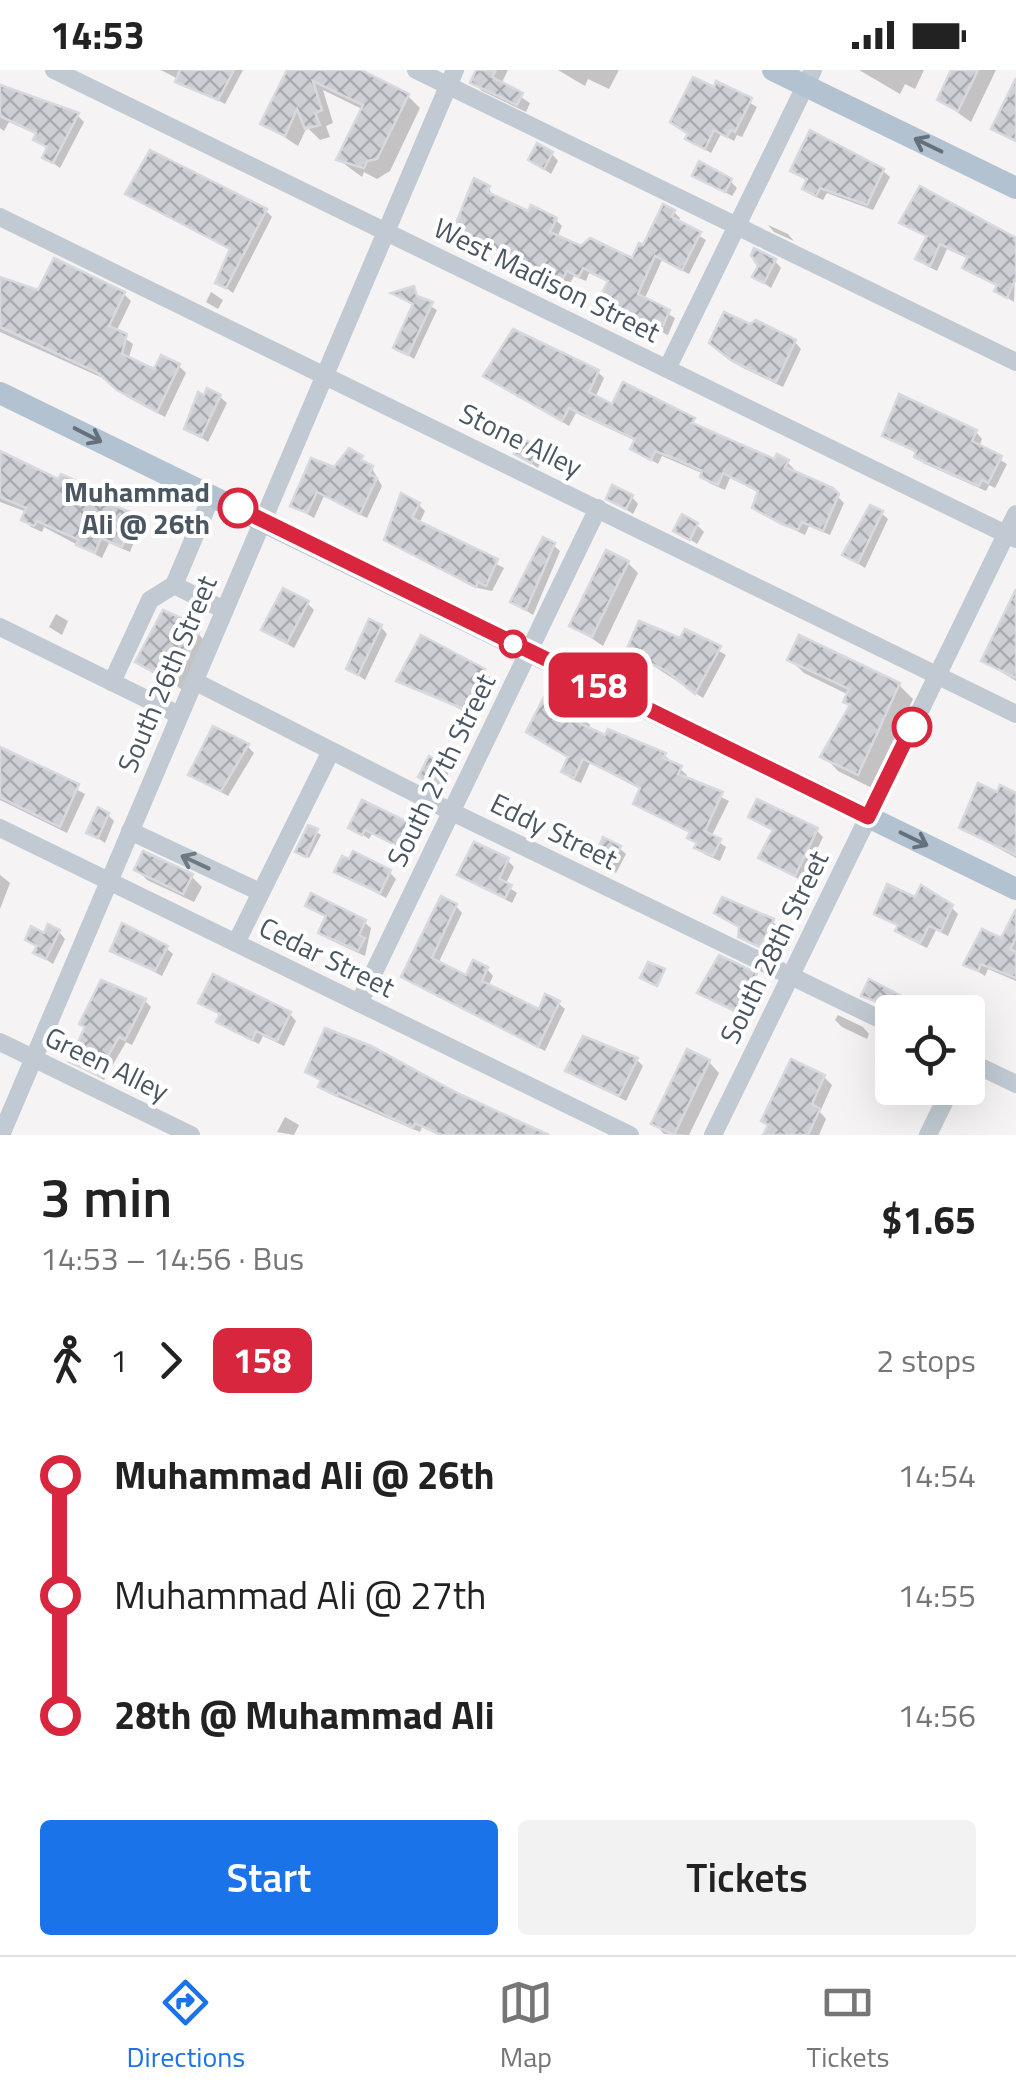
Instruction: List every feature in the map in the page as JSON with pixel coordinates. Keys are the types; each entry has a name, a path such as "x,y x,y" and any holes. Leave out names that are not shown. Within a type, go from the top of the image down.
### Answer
{"main road":[{"path":"774,70 809,78 1016,188"},
{"path":"0,393 1016,889"}],"street":[{"name":"West Madison Street","path":"54,70 1011,537"},
{"path":"416,70 452,78 736,227 1016,362"},
{"name":"South 26th Street","path":"1,1135 452,78"},
{"path":"667,369 809,78"},
{"name":"Stone Alley","path":"0,217 1016,714"},
{"path":"112,682 150,600 174,585 212,495"},
{"name":"South 27th Street","path":"359,1002 598,508"},
{"name":"South 28th Street","path":"714,1135 938,673 1011,537 1016,514"},
{"path":"174,585 224,610"},
{"path":"0,627 180,715"},
{"name":"Eddy Street","path":"194,681 452,812 875,1016"},
{"path":"236,943 331,751"},
{"name":"Cedar Street","path":"0,828 630,1135"},
{"path":"130,831 260,892"},
{"name":"Green Alley","path":"0,1042 191,1135"},
{"path":"985,1069 1016,1084"},
{"path":"928,1135 943,1105"}],"building":[{"path":"180,70 234,70 218,100 175,82"},
{"path":"287,70 361,70 409,94 377,159 367,161 364,168 336,160 363,105 313,81 322,110 315,113 320,125 305,129 297,109 285,136 260,124"},
{"path":"476,70 496,70 492,77 523,93 517,105 470,83"},
{"path":"951,70 978,70 958,111 937,100"},
{"path":"693,77 714,87 716,81 752,98 735,132 731,130 727,137 714,130 705,149 685,139 688,134 670,122"},
{"path":"1016,78 1016,141 991,129"},
{"path":"0,85 79,113 53,163 42,158 47,147 33,140 36,133 0,116"},
{"path":"810,130 884,169 867,205 820,188 816,196 802,189 807,179 790,171"},
{"path":"537,143 553,152 544,169 528,160"},
{"path":"150,150 267,209 226,288 215,283 230,249 125,194"},
{"path":"699,161 732,179 725,192 692,176"},
{"path":"474,178 490,186 487,192 528,211 531,205 557,218 550,232 581,246 590,238 632,258 639,243 643,245 663,204 675,210 672,217 701,232 682,270 655,256 638,294 670,310 661,330 597,303 608,281 583,268 579,277 567,271 562,280 466,235 464,239 452,233"},
{"path":"920,186 1016,238 1016,278 1007,298 994,291 997,285 962,268 968,257 940,244 930,266 915,259 927,236 899,223"},
{"path":"754,248 776,259 764,283 752,277 758,266 751,255"},
{"path":"54,258 125,292 109,326 127,334 122,354 154,369 161,355 180,364 157,412 117,390 98,373 0,327 0,277 38,290"},
{"path":"414,286 417,296 433,302 408,355 393,348 413,304 391,293"},
{"path":"724,312 750,324 756,320 796,340 776,382 732,361 709,343"},
{"path":"513,329 599,370 589,392 612,404 623,382 695,418 692,423 774,459 777,454 789,460 785,467 833,488 839,494 823,531 802,522 798,530 752,508 758,491 723,473 718,485 700,477 702,471 655,451 651,460 630,449 635,439 569,408 562,421 483,376"},
{"path":"207,388 221,395 201,437 184,429 198,392 204,395"},
{"path":"899,394 977,430 972,441 1002,456 988,483 982,480 979,486 931,465 914,457 916,451 882,436"},
{"path":"521,438 539,447 531,463 514,454"},
{"path":"349,448 373,466 369,474 377,478 360,514 317,492 307,513 290,506 311,458 334,467"},
{"path":"0,451 58,479 61,474 97,490 93,498 136,514 122,547 101,538 95,553 76,545 79,540 37,521 34,526 21,520 26,508 0,497"},
{"path":"612,485 633,495 626,509 606,499"},
{"path":"401,493 420,503 412,518 498,559 486,586 478,582 476,587 384,540"},
{"path":"870,505 883,511 858,563 842,555"},
{"path":"682,514 698,523 690,540 673,531"},
{"path":"543,537 555,543 526,610 510,602"},
{"path":"606,550 629,561 592,637 569,626"},
{"path":"283,588 309,601 287,643 261,630"},
{"path":"1016,589 1016,678 981,661"},
{"path":"163,610 192,623 190,628 199,632 175,684 135,662"},
{"path":"369,619 382,625 358,675 346,669"},
{"path":"639,621 680,638 685,629 721,646 695,694 668,672 626,651"},
{"path":"421,635 485,669 469,711 396,681"},
{"path":"799,635 900,683 858,775 820,757 850,705 843,702 849,689 787,660"},
{"path":"544,697 585,717 581,724 605,735 608,729 666,753 663,758 682,766 678,774 723,792 705,831 721,839 713,856 694,848 697,843 687,838 690,832 633,804 640,788 628,781 583,759 574,778 561,772 568,757 526,732"},
{"path":"213,726 249,744 221,791 188,775"},
{"path":"0,747 79,784 60,827 0,797"},
{"path":"429,756 443,764 438,773 445,776 438,788 418,777"},
{"path":"978,783 997,792 1000,785 1016,793 1016,855 959,828"},
{"path":"757,799 818,828 795,876 758,858 773,830 748,817"},
{"path":"362,800 410,823 398,846 365,830 362,835 348,828"},
{"path":"98,807 109,813 98,838 86,833"},
{"path":"308,825 318,829 306,857 295,852"},
{"path":"603,837 621,846 609,868 593,860"},
{"path":"474,842 509,858 499,879 512,885 505,898 457,875"},
{"path":"143,851 193,874 183,894 134,870"},
{"path":"353,851 391,870 380,893 334,872 342,856 349,859"},
{"path":"887,884 915,897 921,885 953,905 941,931 929,926 920,943 895,931 898,925 874,914"},
{"path":"311,893 366,920 359,935 365,938 358,951 318,933 326,916 305,906"},
{"path":"441,896 457,904 432,958 466,975 473,960 488,967 482,981 539,1009 545,994 560,1001 538,1047 401,977"},
{"path":"722,897 774,919 760,947 738,937 739,927 714,913"},
{"path":"1016,909 1016,938 1010,949 1016,952 1016,978 981,964 978,971 963,965 982,929 1001,938"},
{"path":"122,923 168,946 155,971 110,951"},
{"path":"48,924 60,930 46,959 33,953 37,946 25,940 31,926 44,933"},
{"path":"719,955 757,973 739,1013 697,993"},
{"path":"648,962 665,969 657,986 640,978"},
{"path":"213,974 291,1012 277,1041 256,1031 252,1040 216,1022 220,1014 198,1003"},
{"path":"869,979 900,995 875,995 875,1001 861,996"},
{"path":"101,980 146,999 125,1040 119,1037 97,1075 69,1062 85,1027 79,1024"},
{"path":"325,1028 371,1046 457,1093 549,1135 441,1135 415,1123 413,1128 318,1087 321,1080 305,1072"},
{"path":"583,1036 638,1058 619,1096 565,1071"},
{"path":"687,1049 710,1060 674,1135 651,1124"},
{"path":"791,1059 825,1075 812,1104 820,1109 808,1135 763,1135 768,1125 761,1121"}],"bus line":[{"name":"158","path":"238,508 868,817 912,727"}],"place":[{"name":"Muhammad Ali @ 26th","path":"238,508"}]}
